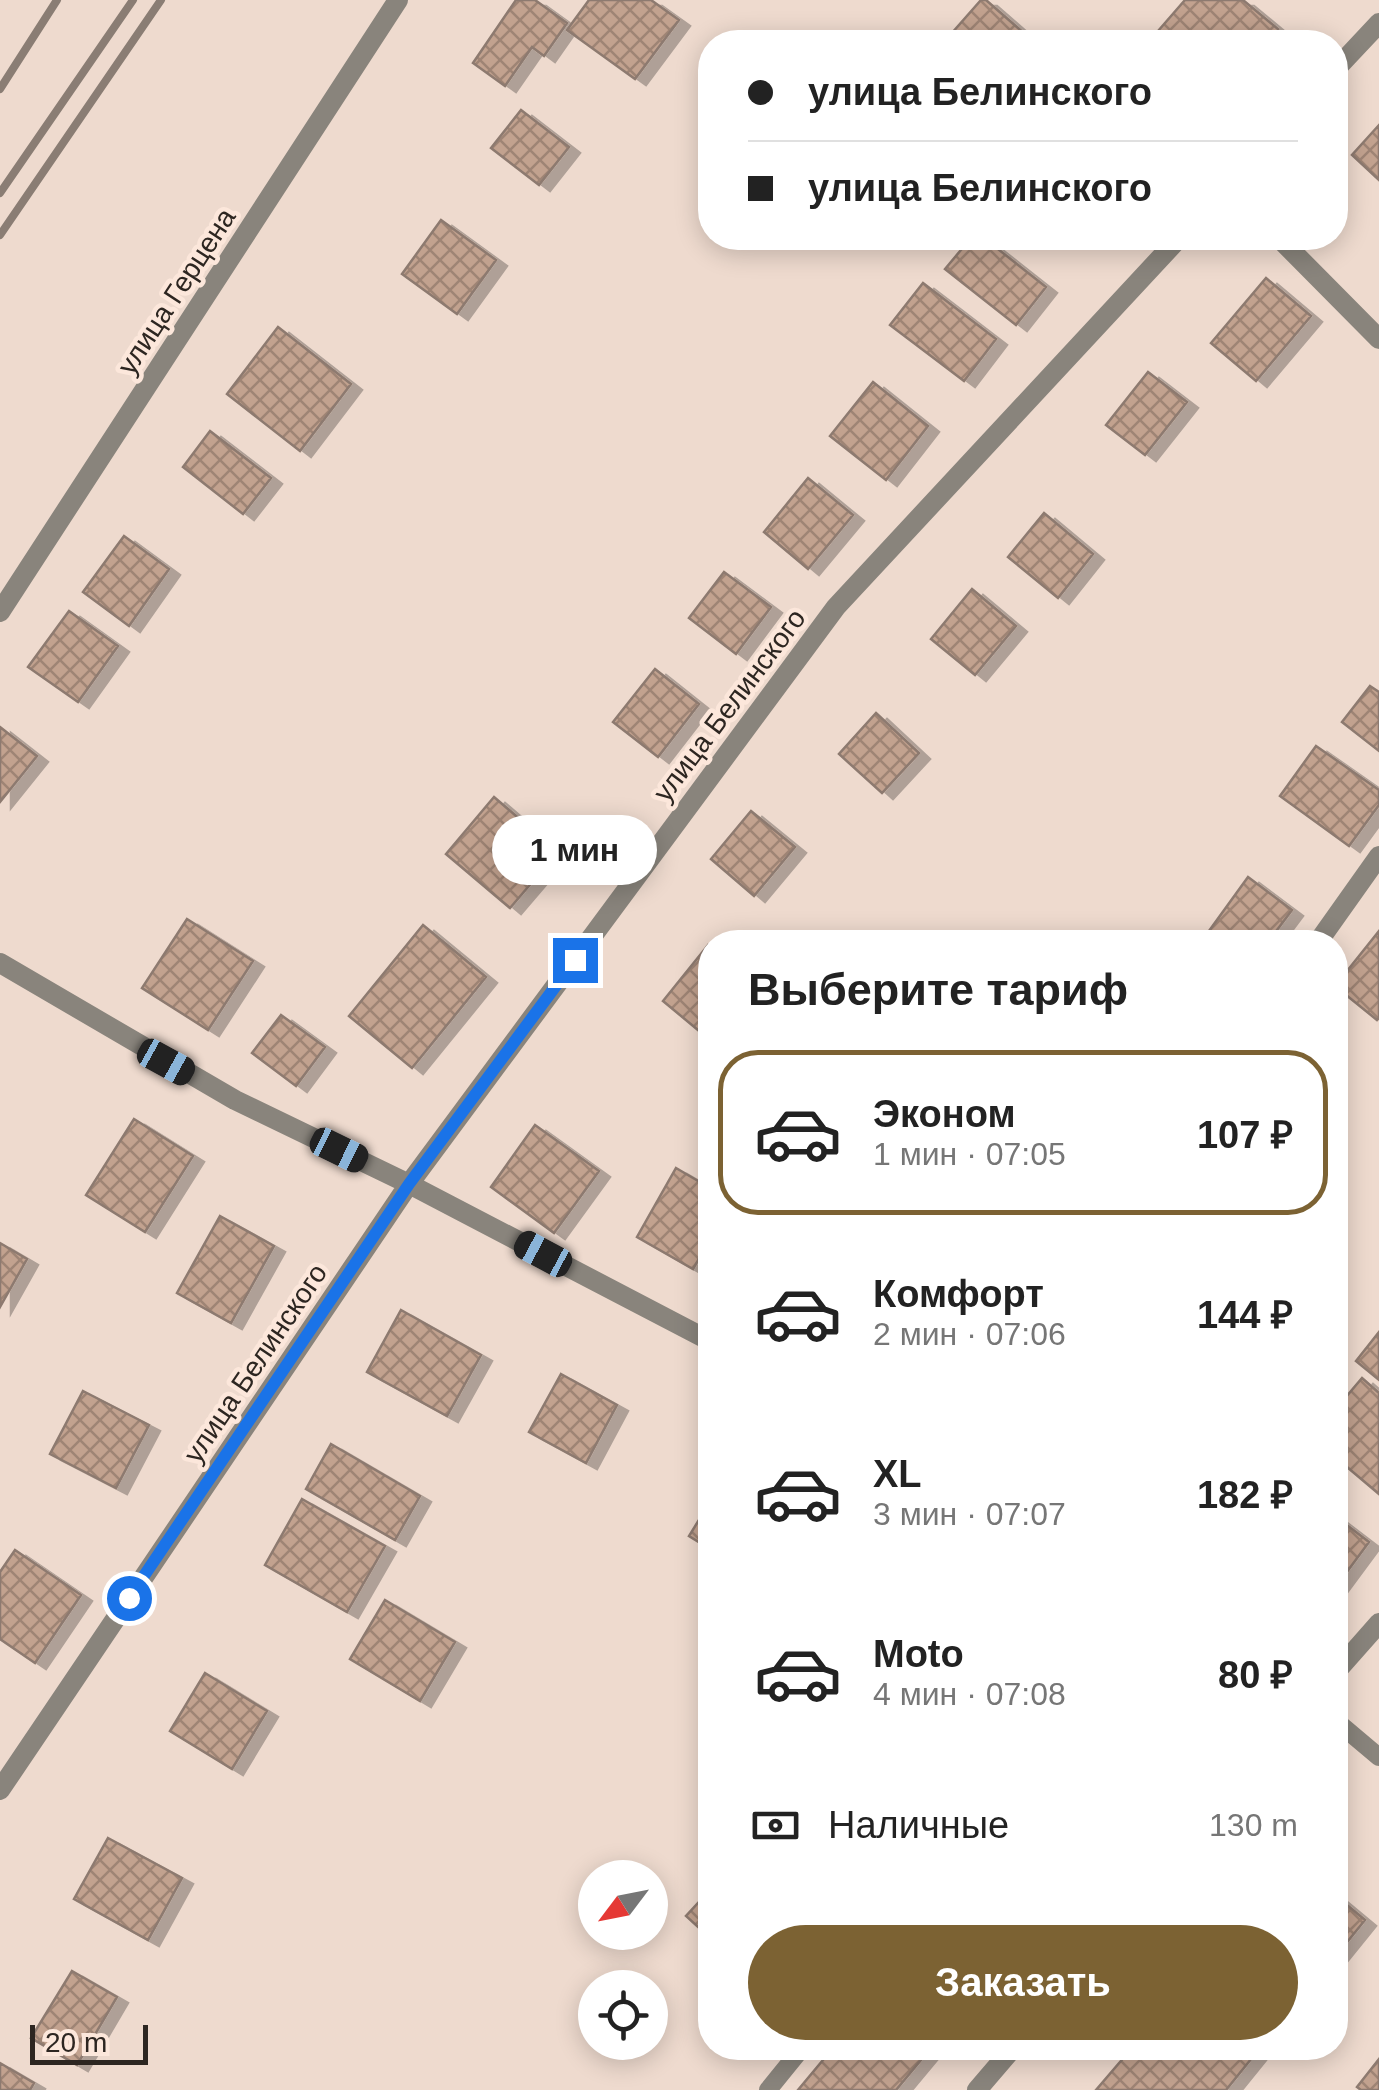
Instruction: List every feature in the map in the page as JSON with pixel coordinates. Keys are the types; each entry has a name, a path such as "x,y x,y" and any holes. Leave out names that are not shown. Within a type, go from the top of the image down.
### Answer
{"street":[{"name":"улица Герцена","path":"0,612 398,0"},
{"path":"1348,56 1379,22"},
{"name":"улица Белинского","path":"0,1790 409,1184 836,607 1169,250"},
{"path":"1291,250 1379,339"},
{"path":"1327,930 1379,856"},
{"path":"0,964 235,1100 409,1184 698,1334"},
{"path":"1348,1659 1379,1623"},
{"path":"977,2090 1003,2060"}],"lane":[{"path":"1348,1731 1379,1757"},
{"path":"768,2090 792,2060"}],"building":[{"path":"516,0 535,0 567,23 544,56 532,47 505,86 473,63"},
{"path":"589,0 651,0 679,20 635,79 567,30"},
{"path":"981,0 986,0 1020,30 955,30"},
{"path":"1185,0 1243,0 1278,29 1277,30 1159,30"},
{"path":"521,110 569,147 539,185 491,148"},
{"path":"1379,125 1379,180 1352,155"},
{"path":"441,220 496,260 457,314 402,274"},
{"path":"961,250 999,250 1046,287 1016,325 945,269"},
{"path":"1266,278 1311,316 1256,381 1211,343"},
{"path":"923,283 996,339 964,381 890,325"},
{"path":"278,327 351,384 300,451 227,394"},
{"path":"1148,372 1187,402 1145,455 1106,425"},
{"path":"873,382 928,426 886,480 830,436"},
{"path":"210,431 271,478 243,514 183,467"},
{"path":"808,478 853,515 808,569 764,532"},
{"path":"1044,513 1093,554 1058,598 1008,557"},
{"path":"124,536 169,569 129,626 83,592"},
{"path":"724,572 771,607 736,654 689,618"},
{"path":"972,589 1016,626 975,675 931,639"},
{"path":"69,611 118,646 78,702 28,667"},
{"path":"655,669 699,704 658,757 613,722"},
{"path":"1370,686 1379,692 1379,751 1342,722"},
{"path":"876,713 919,753 882,793 839,754"},
{"path":"0,727 37,756 0,802"},
{"path":"1316,746 1379,790 1379,805 1349,846 1280,796"},
{"path":"494,797 558,852 510,908 446,854"},
{"path":"751,811 795,847 754,896 711,859"},
{"path":"1248,877 1292,910 1277,930 1210,930"},
{"path":"187,919 253,961 208,1030 142,988"},
{"path":"423,925 486,977 412,1068 349,1016"},
{"path":"1379,931 1377,1020 1348,997 1348,970"},
{"path":"698,957 698,1030 663,1001"},
{"path":"281,1015 325,1047 296,1086 252,1053"},
{"path":"134,1119 193,1156 145,1232 86,1195"},
{"path":"535,1125 599,1171 554,1233 491,1187"},
{"path":"676,1168 698,1181 698,1260 693,1269 637,1237"},
{"path":"220,1216 274,1246 231,1323 177,1293"},
{"path":"0,1243 27,1259 0,1307"},
{"path":"401,1310 481,1355 447,1416 367,1372"},
{"path":"1379,1332 1379,1380 1356,1361"},
{"path":"561,1374 617,1405 586,1463 529,1432"},
{"path":"1362,1378 1379,1393 1379,1494 1348,1468 1348,1395"},
{"path":"83,1391 149,1425 116,1488 50,1454"},
{"path":"331,1444 420,1496 395,1540 306,1489"},
{"path":"302,1499 385,1546 347,1612 265,1565"},
{"path":"698,1521 698,1542 689,1536"},
{"path":"1348,1526 1369,1542 1348,1570"},
{"path":"15,1550 81,1595 35,1663 0,1639 0,1572"},
{"path":"385,1600 455,1642 420,1701 350,1659"},
{"path":"205,1673 267,1711 232,1769 170,1731"},
{"path":"108,1838 182,1878 148,1940 74,1899"},
{"path":"698,1903 698,1927 686,1916"},
{"path":"1348,1906 1365,1920 1348,1941"},
{"path":"72,1971 117,1997 77,2065 31,2038"},
{"path":"1379,2059 1379,2090 1361,2090 1357,2087"},
{"path":"823,2060 921,2060 896,2090 798,2090"},
{"path":"1122,2060 1250,2060 1226,2090 1096,2090"},
{"path":"0,2063 34,2083 30,2090 0,2090"}],"railway":[{"path":"0,89 57,0"},
{"path":"0,193 133,0"},
{"path":"0,235 161,0"}],"route":[{"path":"129,1598 409,1184 575,960"}]}
